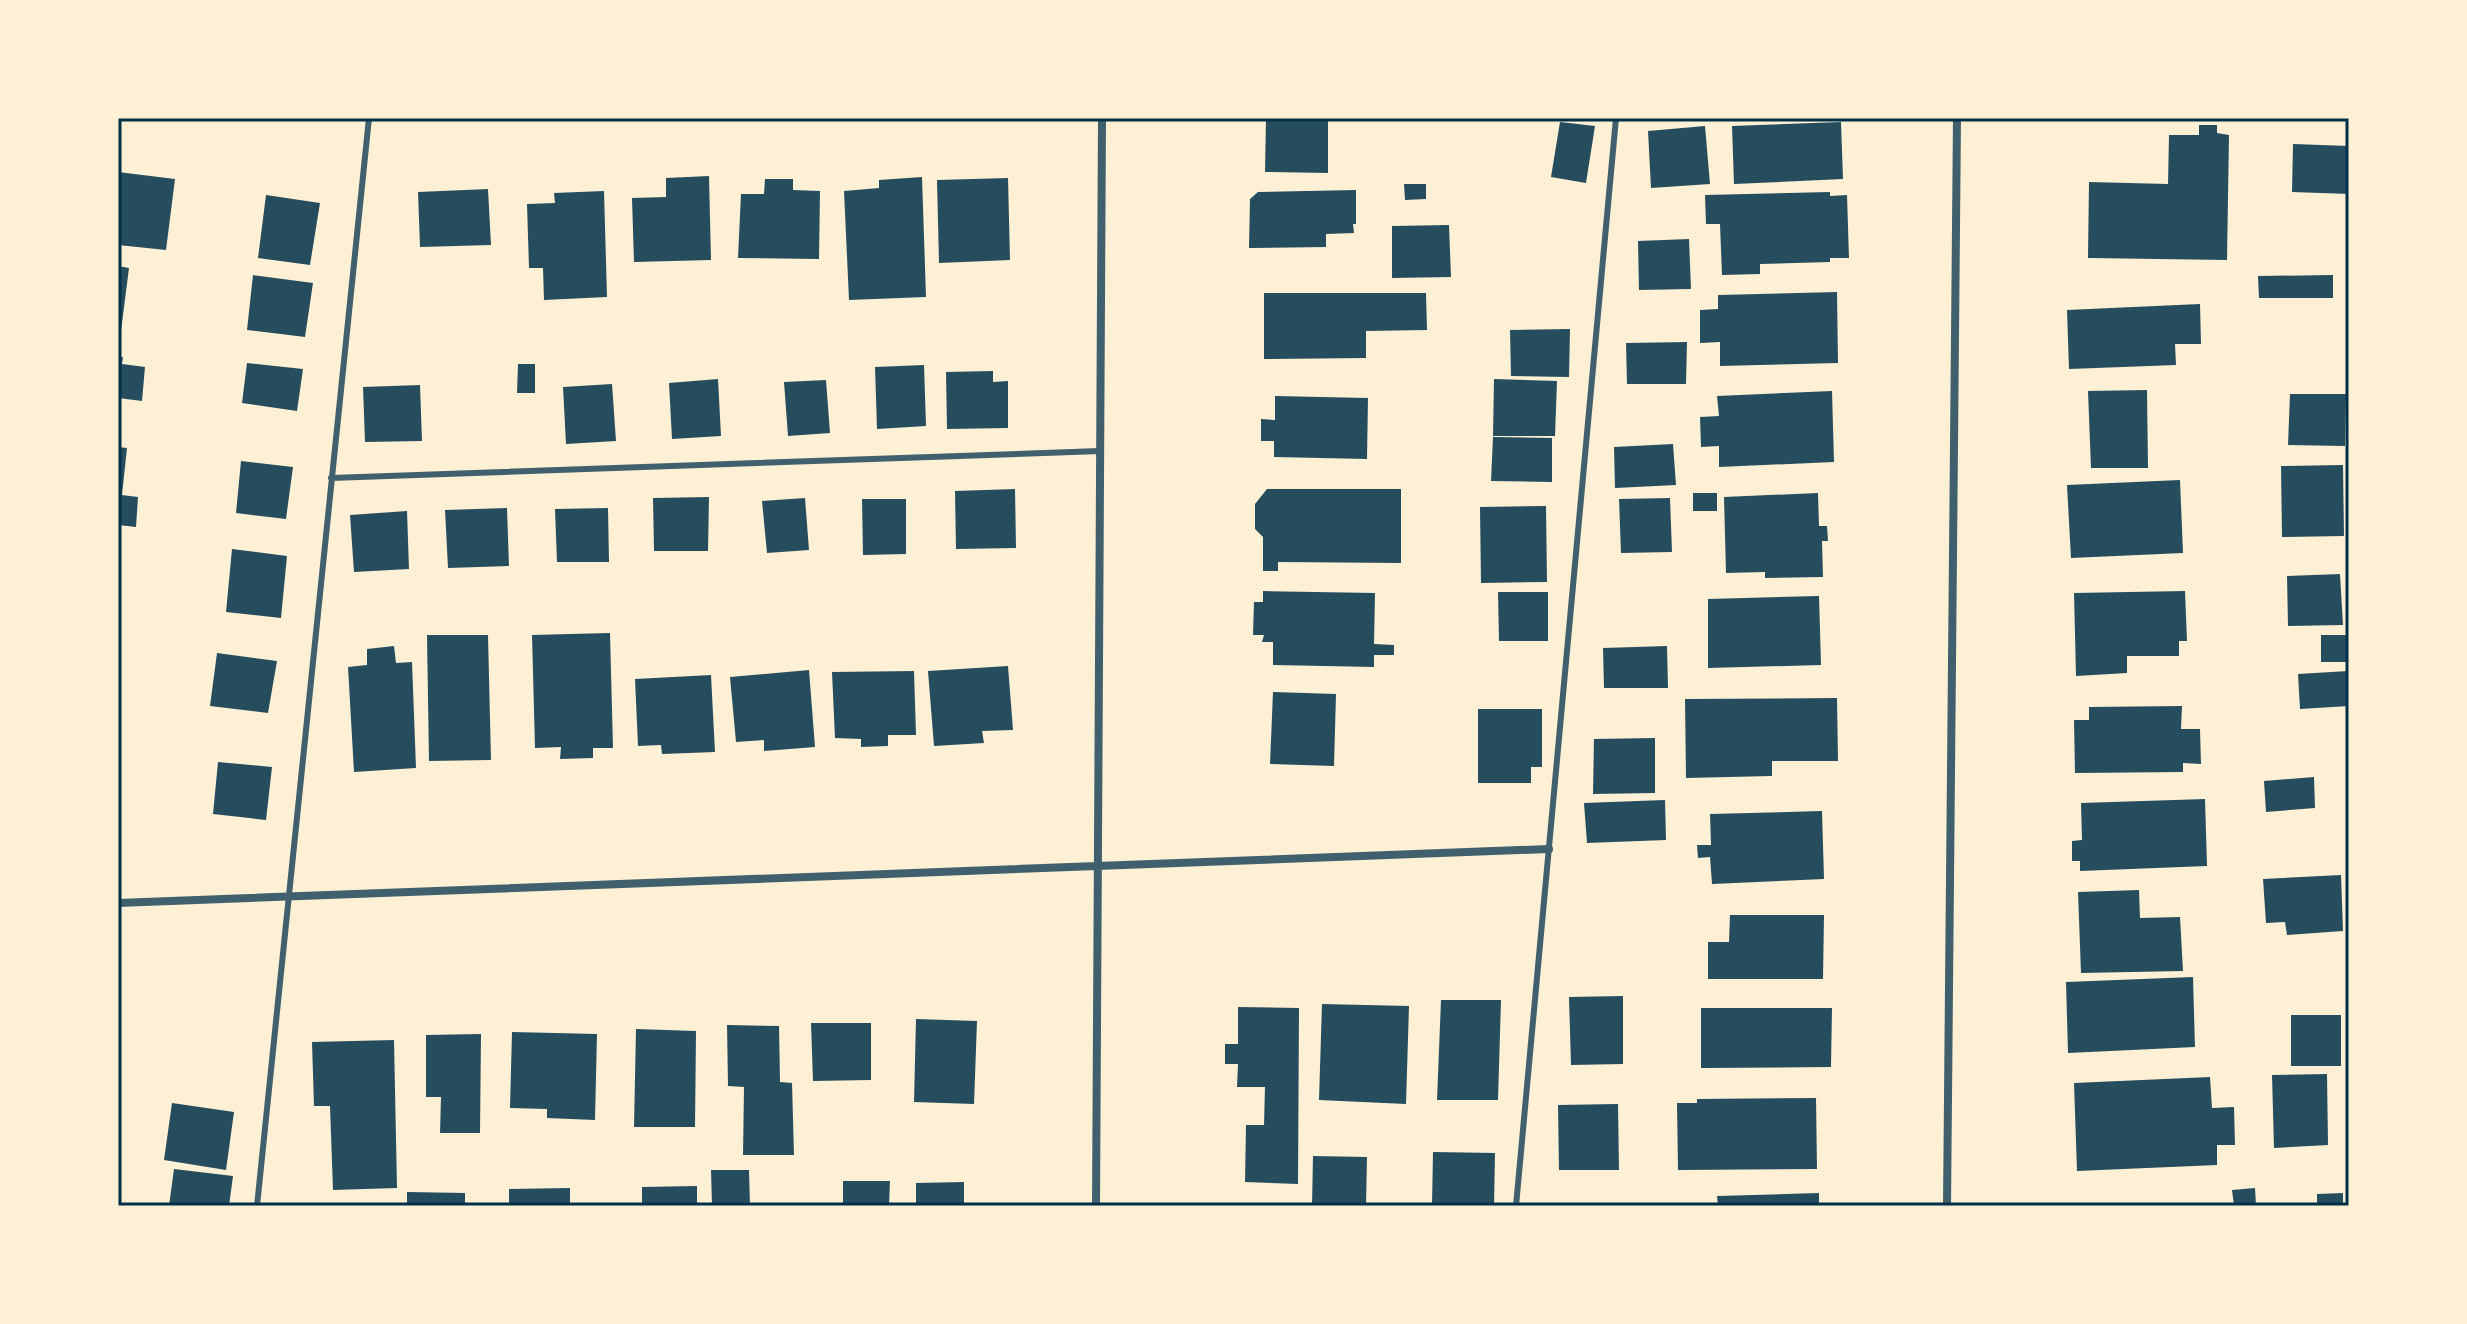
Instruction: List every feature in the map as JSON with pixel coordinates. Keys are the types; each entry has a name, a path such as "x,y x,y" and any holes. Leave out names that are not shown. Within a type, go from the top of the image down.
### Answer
{"street":[{"path":"1096,1206 1102,118"},
{"path":"1947,1206 1957,118"},
{"path":"118,903 1549,849"}],"lane":[{"path":"257,1206 369,118"},
{"path":"1516,1206 1616,118"},
{"path":"331,478 1100,451"}],"building":[{"path":"1266,118 1328,118 1328,173 1265,172"},
{"path":"1560,122 1595,126 1586,183 1551,177"},
{"path":"1841,122 1843,179 1734,184 1732,126"},
{"path":"2199,125 2217,125 2217,133 2229,135 2227,260 2088,258 2089,182 2168,184 2169,135 2199,135"},
{"path":"1705,126 1710,184 1651,188 1648,131"},
{"path":"2293,144 2349,146 2349,194 2292,192"},
{"path":"118,172 175,179 166,250 118,245"},
{"path":"709,176 711,260 634,262 632,198 666,197 666,178"},
{"path":"922,177 926,297 849,300 844,191 879,188 879,180"},
{"path":"1008,178 1010,260 939,263 937,180"},
{"path":"765,179 793,179 793,190 820,191 819,259 738,258 741,194 764,194"},
{"path":"1404,184 1426,184 1426,199 1405,200"},
{"path":"488,189 491,245 420,247 418,192"},
{"path":"1356,190 1354,233 1326,234 1326,247 1249,248 1250,199 1258,192"},
{"path":"604,191 607,297 544,300 543,268 529,268 527,204 555,203 554,193"},
{"path":"1830,192 1830,196 1847,195 1849,258 1830,258 1830,262 1760,264 1760,274 1722,275 1720,224 1706,224 1705,195"},
{"path":"266,195 320,203 310,265 258,258"},
{"path":"1449,225 1451,277 1392,278 1392,226"},
{"path":"1689,239 1691,289 1639,290 1638,241"},
{"path":"118,266 129,268 121,331 118,330"},
{"path":"253,275 313,283 305,337 247,330"},
{"path":"2333,275 2333,298 2259,298 2258,276"},
{"path":"1837,292 1838,363 1720,366 1720,342 1700,343 1700,310 1718,309 1718,295"},
{"path":"1264,293 1426,293 1427,330 1366,331 1366,358 1264,359"},
{"path":"2200,304 2201,344 2175,344 2176,365 2069,369 2067,310"},
{"path":"1570,329 1569,377 1511,376 1510,330"},
{"path":"1687,342 1686,384 1627,384 1626,343"},
{"path":"118,357 123,357 122,364 145,367 142,401 118,398"},
{"path":"247,363 303,369 297,411 242,403"},
{"path":"518,364 535,364 535,393 517,393"},
{"path":"924,365 926,426 877,429 875,367"},
{"path":"993,371 993,382 1008,381 1008,428 947,429 946,372"},
{"path":"718,379 721,436 672,439 669,383"},
{"path":"1494,379 1557,381 1555,436 1493,436"},
{"path":"826,380 830,433 788,436 784,382"},
{"path":"612,384 616,441 566,444 563,387"},
{"path":"420,385 422,441 365,442 363,387"},
{"path":"2147,390 2148,468 2091,468 2088,391"},
{"path":"1832,391 1834,462 1719,467 1719,446 1701,447 1700,417 1719,416 1717,396"},
{"path":"2290,394 2346,394 2345,446 2288,445"},
{"path":"1275,396 1368,398 1367,459 1274,457 1274,441 1261,441 1261,419 1275,420"},
{"path":"1493,437 1552,438 1552,482 1491,481"},
{"path":"1673,444 1676,485 1615,488 1614,447"},
{"path":"118,447 127,448 122,495 138,497 136,527 118,525"},
{"path":"241,461 293,467 286,519 236,513"},
{"path":"2343,465 2344,536 2282,537 2281,466"},
{"path":"2180,480 2183,553 2071,558 2067,485"},
{"path":"1015,489 1016,548 956,549 955,491"},
{"path":"1267,489 1401,489 1401,563 1278,562 1278,571 1263,571 1263,537 1255,529 1255,504"},
{"path":"1693,493 1717,493 1717,511 1693,511"},
{"path":"1818,493 1819,526 1827,526 1828,541 1822,541 1823,577 1765,578 1765,572 1726,573 1724,497"},
{"path":"709,497 708,551 654,551 653,498"},
{"path":"805,498 809,550 767,553 762,501"},
{"path":"1670,498 1672,552 1621,553 1619,499"},
{"path":"862,499 906,499 906,554 863,555"},
{"path":"1546,506 1547,582 1481,583 1480,507"},
{"path":"507,508 509,566 448,568 445,510"},
{"path":"608,508 609,562 557,562 555,509"},
{"path":"407,511 409,569 354,572 350,515"},
{"path":"232,549 287,556 281,618 226,612"},
{"path":"2340,574 2343,625 2288,626 2287,576"},
{"path":"1263,591 1375,593 1374,644 1394,645 1394,655 1374,655 1374,667 1273,665 1273,642 1262,642 1264,635 1253,635 1254,602 1263,602"},
{"path":"2185,591 2187,641 2179,641 2179,656 2127,656 2127,673 2076,676 2074,593"},
{"path":"1498,592 1548,592 1548,641 1499,641"},
{"path":"1819,596 1821,665 1708,668 1708,599"},
{"path":"610,633 613,748 593,748 593,758 560,759 561,747 535,748 532,635"},
{"path":"427,635 488,635 491,760 429,761"},
{"path":"2321,635 2349,635 2348,662 2321,662"},
{"path":"394,646 396,663 412,662 416,768 354,772 348,667 367,665 367,649"},
{"path":"1667,646 1668,688 1604,688 1603,648"},
{"path":"217,653 277,661 268,713 210,706"},
{"path":"1008,666 1013,730 982,731 984,743 934,746 928,671"},
{"path":"809,670 815,747 764,751 764,740 736,742 730,677"},
{"path":"914,671 916,735 888,735 888,746 861,747 861,739 835,738 832,672"},
{"path":"2348,671 2349,706 2300,709 2298,674"},
{"path":"711,675 715,752 662,754 661,745 638,746 635,679"},
{"path":"1273,692 1336,694 1334,766 1270,764"},
{"path":"1837,698 1838,761 1772,761 1772,776 1686,778 1685,699"},
{"path":"2182,706 2181,729 2200,729 2201,764 2183,763 2183,772 2075,773 2074,720 2089,720 2089,707"},
{"path":"1478,709 1542,709 1542,767 1531,767 1531,783 1478,783"},
{"path":"1655,738 1655,793 1593,794 1594,739"},
{"path":"218,762 272,767 266,820 213,814"},
{"path":"2314,777 2315,808 2266,812 2264,781"},
{"path":"2205,799 2207,866 2080,871 2080,861 2072,861 2072,841 2082,840 2081,803"},
{"path":"1665,800 1666,840 1587,843 1584,803"},
{"path":"1822,811 1824,879 1712,884 1710,857 1698,858 1697,845 1711,845 1710,814"},
{"path":"2341,875 2343,931 2287,935 2285,922 2266,923 2263,879"},
{"path":"2139,890 2140,918 2180,917 2183,971 2081,973 2078,892"},
{"path":"1730,915 1824,915 1823,979 1708,979 1708,942 1729,942"},
{"path":"2193,977 2195,1047 2068,1053 2066,982"},
{"path":"1623,996 1623,1064 1571,1065 1569,997"},
{"path":"1441,1000 1501,1000 1498,1100 1437,1100"},
{"path":"1322,1004 1409,1006 1406,1104 1319,1100"},
{"path":"1238,1007 1299,1008 1298,1184 1245,1182 1246,1125 1264,1125 1265,1087 1237,1087 1238,1064 1225,1064 1225,1044 1238,1044"},
{"path":"1701,1008 1832,1008 1831,1067 1701,1068"},
{"path":"2291,1015 2341,1015 2341,1066 2291,1066"},
{"path":"916,1019 977,1021 974,1104 914,1102"},
{"path":"811,1023 871,1023 871,1080 813,1081"},
{"path":"727,1025 779,1026 780,1082 792,1083 794,1155 743,1155 744,1087 728,1086"},
{"path":"636,1029 696,1031 695,1127 634,1127"},
{"path":"512,1032 597,1034 595,1120 547,1118 547,1109 510,1108"},
{"path":"481,1034 480,1133 440,1133 441,1097 426,1097 426,1035"},
{"path":"394,1040 397,1188 333,1190 330,1106 314,1106 312,1042"},
{"path":"2327,1074 2328,1145 2274,1148 2272,1075"},
{"path":"2210,1077 2212,1108 2234,1107 2235,1145 2217,1145 2217,1165 2077,1171 2074,1083"},
{"path":"1816,1098 1817,1169 1678,1170 1677,1103 1697,1103 1697,1099"},
{"path":"172,1103 234,1112 226,1170 164,1160"},
{"path":"1618,1104 1619,1170 1559,1170 1558,1105"},
{"path":"1433,1152 1495,1153 1494,1206 1432,1206"},
{"path":"1313,1156 1367,1157 1366,1206 1312,1206"},
{"path":"174,1169 233,1176 229,1206 169,1206"},
{"path":"711,1170 749,1170 750,1206 712,1206"},
{"path":"843,1181 890,1181 889,1206 843,1206"},
{"path":"964,1182 964,1206 916,1206 916,1183"},
{"path":"697,1186 697,1206 642,1206 642,1187"},
{"path":"570,1188 570,1206 509,1206 509,1189"},
{"path":"2255,1188 2256,1206 2234,1206 2232,1190"},
{"path":"407,1192 465,1193 465,1206 407,1206"},
{"path":"1819,1193 1819,1206 1718,1206 1717,1196"},
{"path":"2343,1193 2343,1206 2317,1206 2317,1194"}]}
